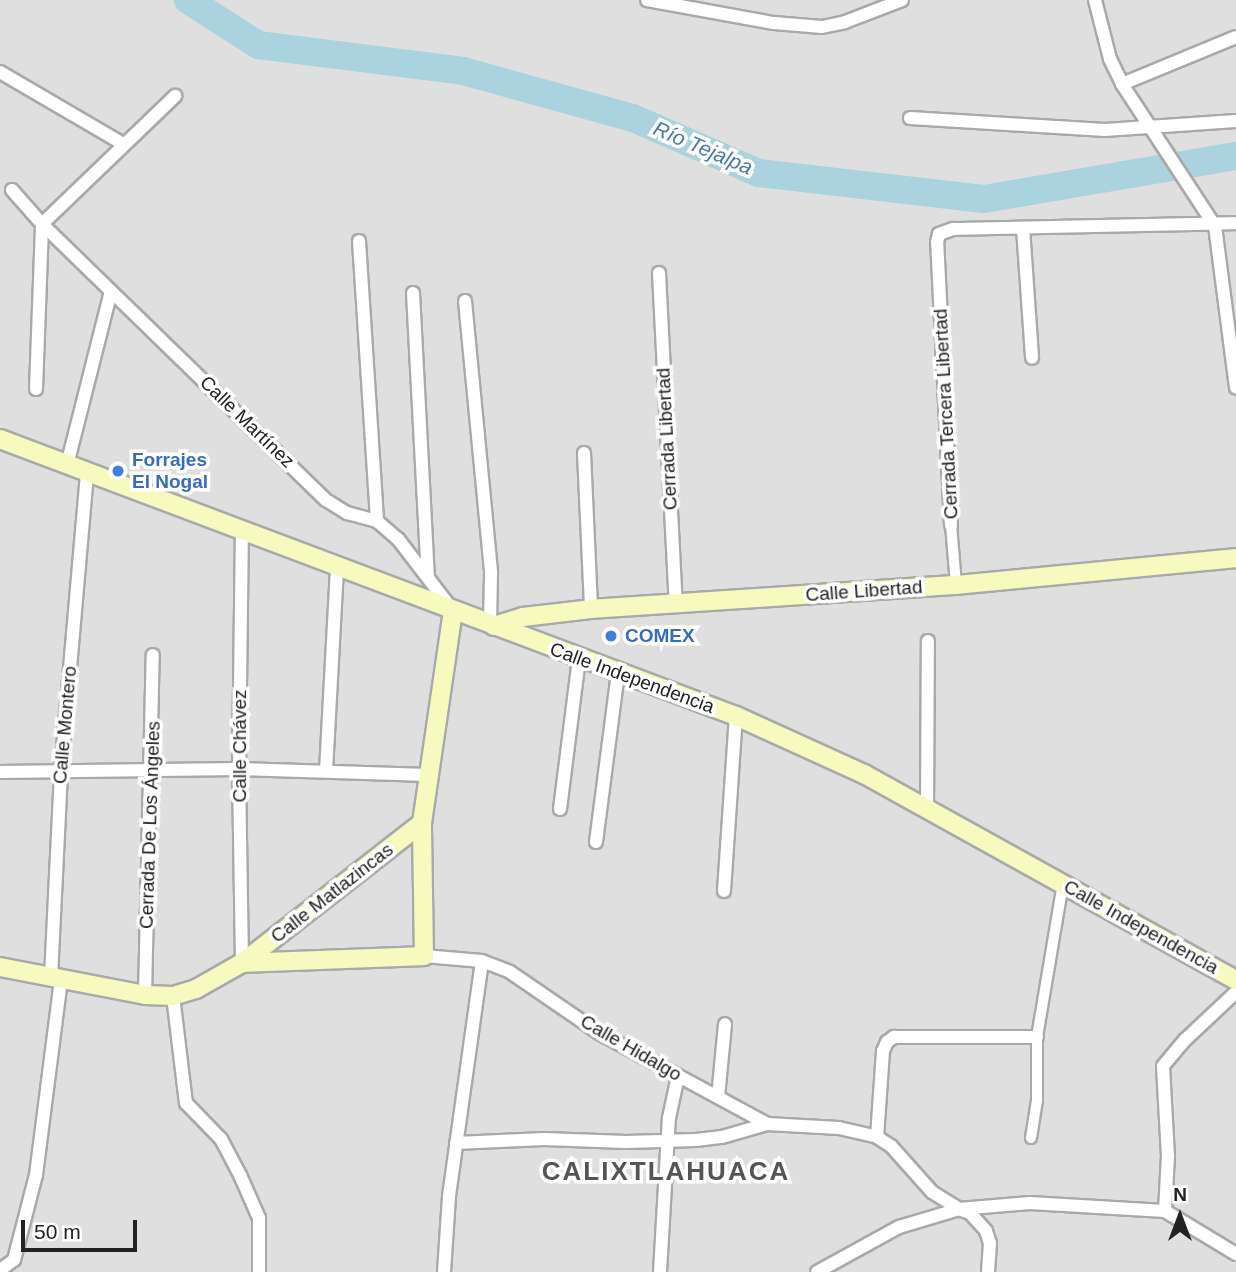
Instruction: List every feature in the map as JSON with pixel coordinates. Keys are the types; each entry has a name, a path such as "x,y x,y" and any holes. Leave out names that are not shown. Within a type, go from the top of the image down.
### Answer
{"main road":[{"name":"Calle Independencia","path":"0,439 67,464 86,474 242,529 492,626 736,716 864,774 1236,980"},
{"name":"Calle Libertad","path":"492,626 523,617 591,610 956,585 1236,558"},
{"path":"424,956 422,823 453,611"},
{"name":"Calle Matlazincas","path":"242,963 422,823"},
{"name":"Calle Hidalgo","path":"0,967 145,995 173,996 196,989 242,963 424,956"}],"street":[{"path":"647,0 774,23 822,27 845,22 902,0"},
{"path":"1095,0 1110,58 1122,84 1215,226 1236,388"},
{"path":"1122,84 1236,37"},
{"path":"1,72 123,144"},
{"path":"36,389 42,223 175,96"},
{"path":"910,118 1105,130 1236,121"},
{"name":"Calle Martínez","path":"12,190 42,223 326,500 346,513 377,521 398,539 453,611"},
{"path":"1032,358 1023,228 1215,226 1236,223"},
{"name":"Cerrada Tercera Libertad","path":"956,585 937,242 939,234 953,229 1023,228"},
{"path":"359,240 377,521"},
{"name":"Cerrada Libertad","path":"659,274 676,604"},
{"path":"67,464 111,291"},
{"path":"413,293 428,576"},
{"path":"465,301 491,573 492,626"},
{"path":"584,453 591,610"},
{"name":"Calle Montero","path":"0,1270 14,1260 36,1175 56,979 61,771 86,474"},
{"name":"Calle Chávez","path":"242,529 239,769 242,963"},
{"path":"326,771 337,566"},
{"path":"927,811 928,641"},
{"name":"Cerrada De Los Ángeles","path":"145,995 153,655"},
{"path":"560,809 579,658"},
{"path":"596,842 618,671"},
{"path":"724,891 736,716"},
{"path":"0,772 239,769 428,775"},
{"path":"1031,1138 1037,1101 1037,1037 1063,884"},
{"name":"Calle Hidalgo","path":"424,956 482,961 510,972 599,1034 767,1124 839,1128 877,1137 891,1146 932,1192 970,1213 986,1231 990,1252 988,1272"},
{"path":"444,1272 456,1143 482,961"},
{"path":"1165,1211 1168,1156 1163,1066 1186,1039 1236,992"},
{"path":"173,996 186,1103 221,1139 240,1175 258,1218 259,1272"},
{"path":"719,1097 725,1024"},
{"path":"877,1137 883,1052 887,1042 894,1037 1037,1037"},
{"path":"660,1272 667,1141 678,1076"},
{"path":"456,1143 544,1139 667,1141 722,1138 767,1124"},
{"path":"817,1272 899,1227 959,1209 1030,1203 1165,1211 1236,1254"}],"shaded area":[{"path":"0,0 1236,0 1236,1272 0,1272"}],"waterway":[{"name":"Río Tejalpa","path":"188,0 258,45 463,71 633,118 759,173 984,199 1236,156"}],"place":[{"name":"Forrajes El Nogal","path":"118,471"},
{"name":"COMEX","path":"611,636"}],"district":[{"name":"CALIXTLAHUACA","path":"666,1172"}]}
